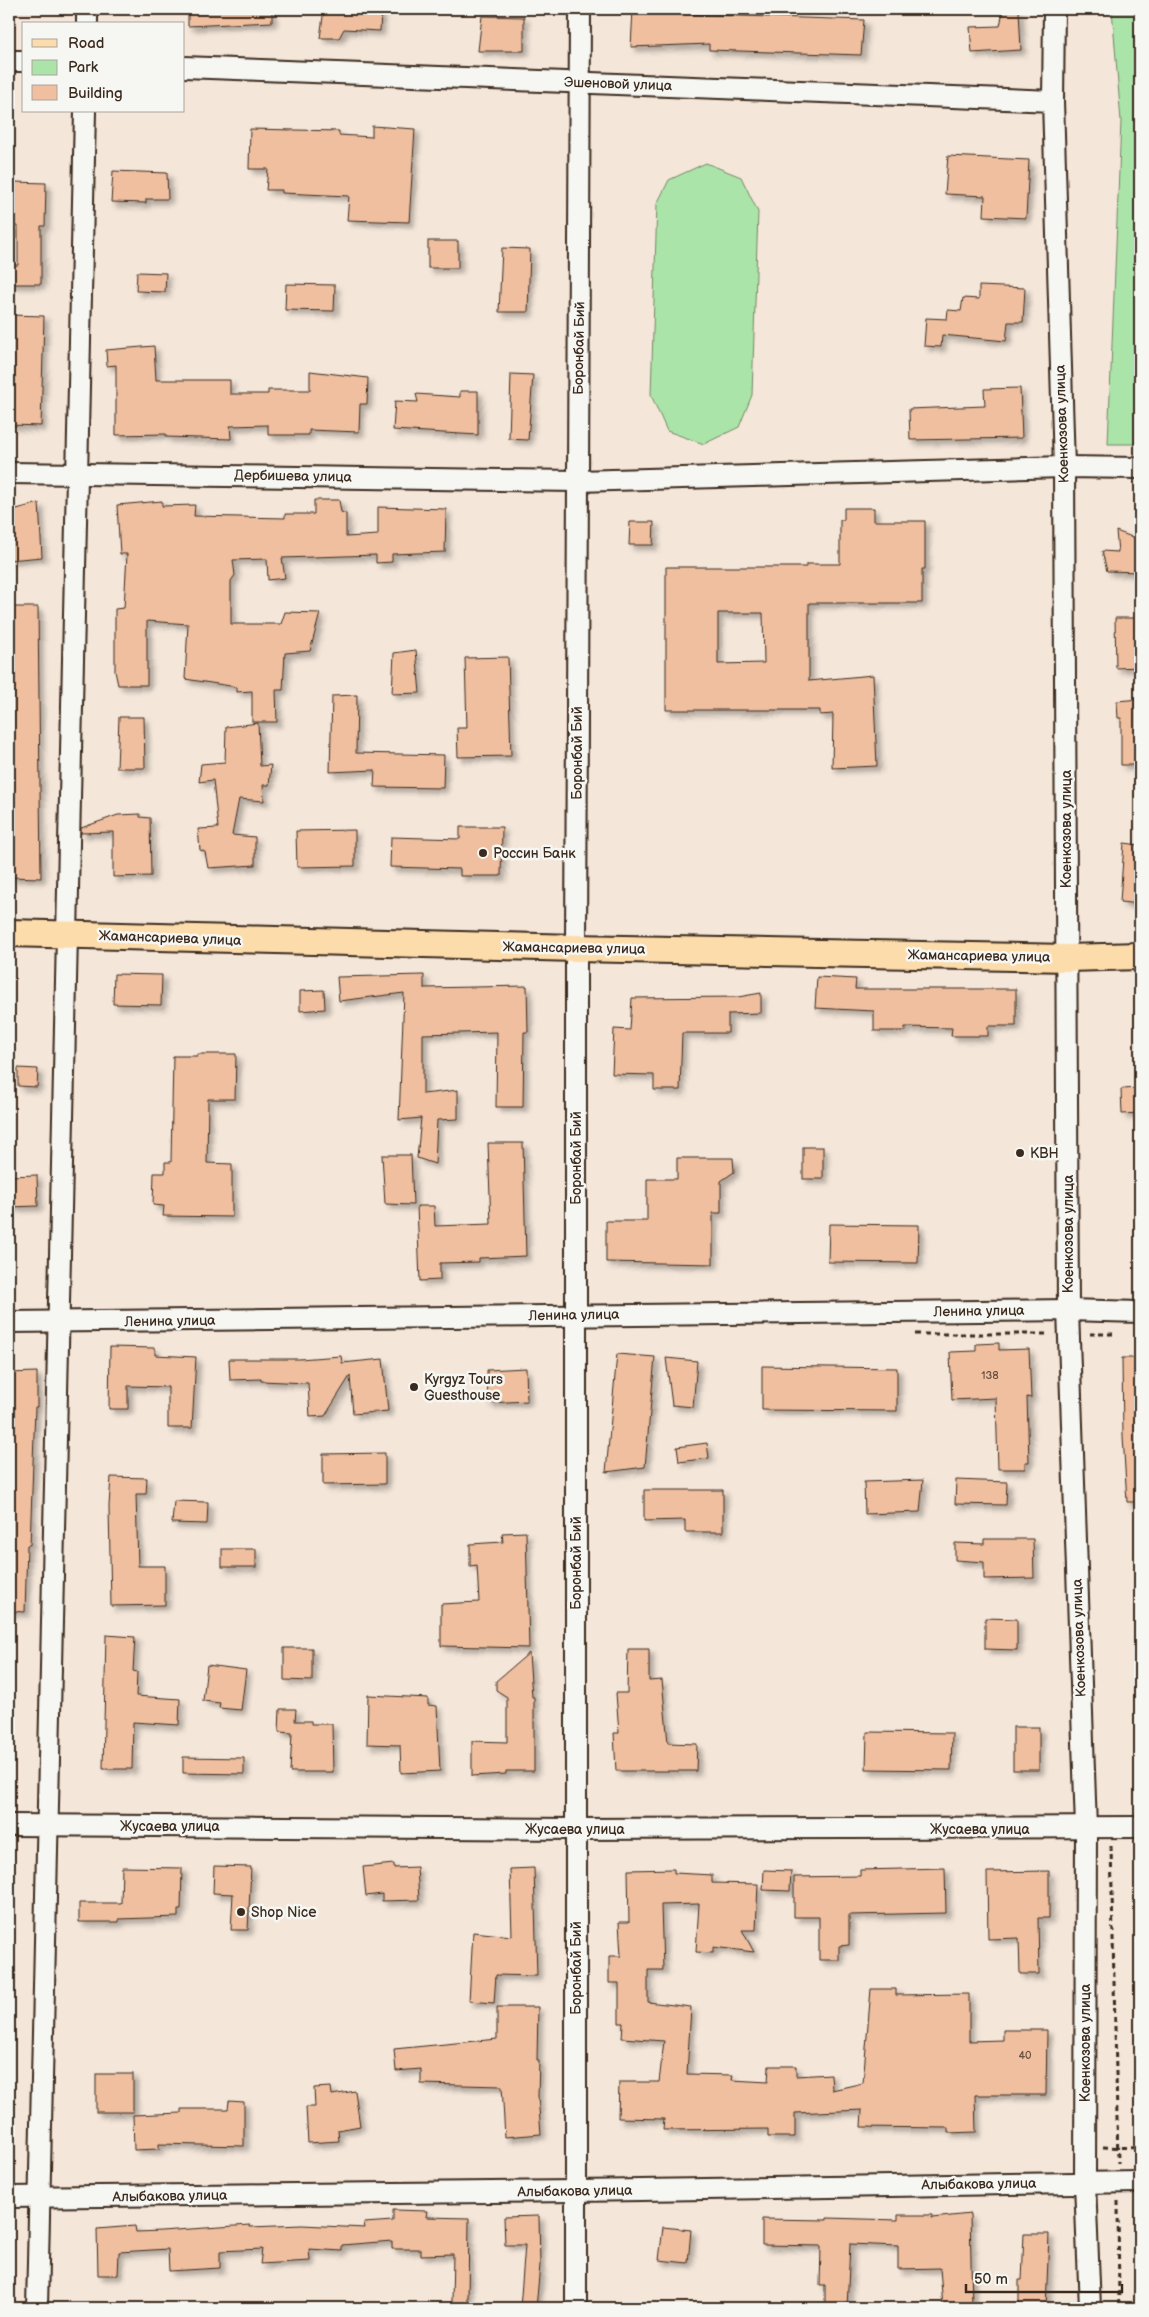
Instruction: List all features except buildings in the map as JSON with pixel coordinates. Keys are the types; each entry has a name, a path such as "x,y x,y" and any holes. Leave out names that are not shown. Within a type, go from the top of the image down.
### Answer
{"main road":[{"name":"Жамансариева улица","path":"9,934 1067,958 1140,956"}],"street":[{"path":"87,9 87,22"},
{"name":"Боронбай Бий","path":"576,2308 576,948 580,9"},
{"name":"Коенкозова улица","path":"1054,9 1053,101 1064,468 1068,1310 1086,1828 1085,2183 1090,2308"},
{"path":"9,61 22,61"},
{"name":"Эшеновой улица","path":"185,67 1053,101"},
{"path":"37,2308 85,112"},
{"path":"1064,468 1140,468"},
{"name":"Дербишева улица","path":"9,472 578,481 1064,468"},
{"name":"Ленина улица","path":"9,1322 1068,1310 1140,1312"},
{"name":"Жусаева улица","path":"9,1825 576,1829 1140,1827"},
{"name":"Алыбакова улица","path":"9,2198 576,2192 1140,2182"}],"path":[{"path":"1111,1828 1118,2147 1119,2308"},
{"path":"1085,2147 1140,2148"},
{"path":"1139,2308 1140,2236"}],"green space":[{"path":"1112,9 1140,9 1140,444 1108,444 1121,121"},
{"path":"706,163 741,177 758,212 752,395 739,427 704,444 667,431 651,395 657,204 669,180"}],"place":[{"name":"Россин Банк","path":"483,853"},
{"name":"KBH","path":"1020,1153"},
{"name":"Kyrgyz Tours Guesthouse","path":"414,1387"},
{"name":"Shop Nice","path":"241,1912"}]}
